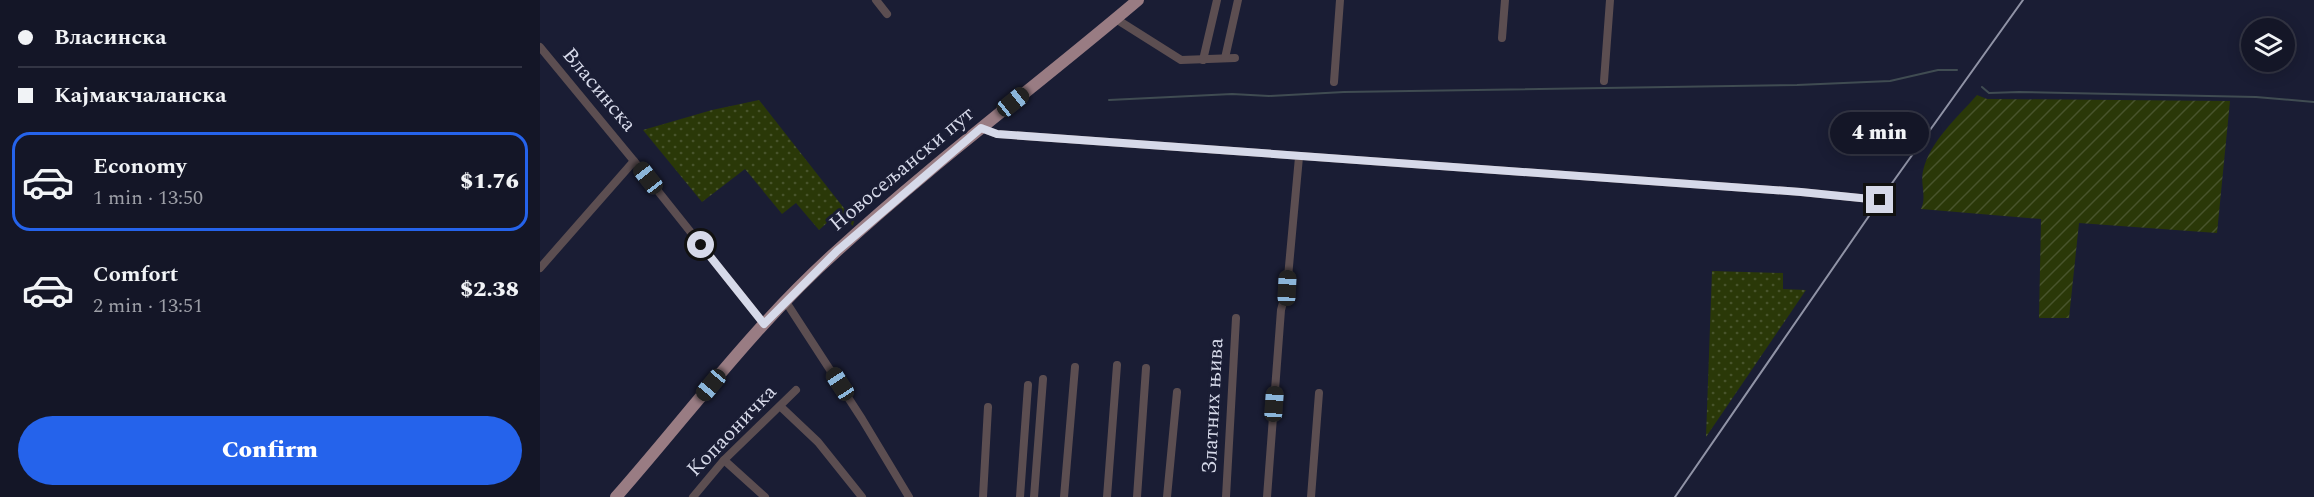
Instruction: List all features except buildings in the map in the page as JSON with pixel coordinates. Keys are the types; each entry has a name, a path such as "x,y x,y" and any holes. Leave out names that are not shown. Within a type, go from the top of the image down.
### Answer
{"main road":[{"name":"Новосељански пут","path":"616,497 764,324 837,251 981,128 1138,0"}],"street":[{"path":"876,0 887,14"},
{"path":"1203,60 1217,0"},
{"path":"1225,58 1238,0"},
{"path":"1334,82 1340,0"},
{"path":"1502,38 1505,0"},
{"path":"1604,81 1610,0"},
{"path":"1116,19 1179,59 1235,58"},
{"name":"Власинска","path":"540,47 764,324"},
{"path":"981,128 997,134 1789,191 1880,200"},
{"path":"1267,497 1281,310 1287,288 1299,157"},
{"path":"540,268 634,161"},
{"path":"786,302 862,419 909,497"},
{"name":"Златних њива","path":"1226,497 1236,318"},
{"path":"1107,497 1118,365"},
{"path":"1064,497 1075,367"},
{"path":"1137,497 1146,368"},
{"path":"1034,497 1043,379"},
{"path":"1020,497 1028,386"},
{"name":"Копаоничка","path":"693,497 724,460 796,390"},
{"path":"1167,497 1178,392"},
{"path":"1311,497 1319,393"},
{"path":"781,407 818,442 862,497"},
{"path":"983,497 988,407"},
{"path":"724,460 765,497"}],"green space":[{"path":"1977,95 1987,99 2230,101 2217,233 2079,223 2069,318 2039,318 2041,219 1921,209 1923,171 1927,160 1945,130"},
{"path":"759,100 854,221 853,226 839,212 819,230 796,203 782,214 745,169 702,202 643,130 712,110"},
{"path":"1712,271 1783,273 1783,289 1806,290 1706,437"}],"waterway":[{"path":"1109,100 1232,94 1269,96 1344,92 1797,85 1890,81 1938,70 1957,70"},
{"path":"1982,87 1989,93 2256,97 2314,102"}],"railway":[{"path":"1675,497 1880,200 2023,0"}],"route":[{"path":"701,245 764,324 837,251 981,128 997,134 1801,192 1880,200"}]}
